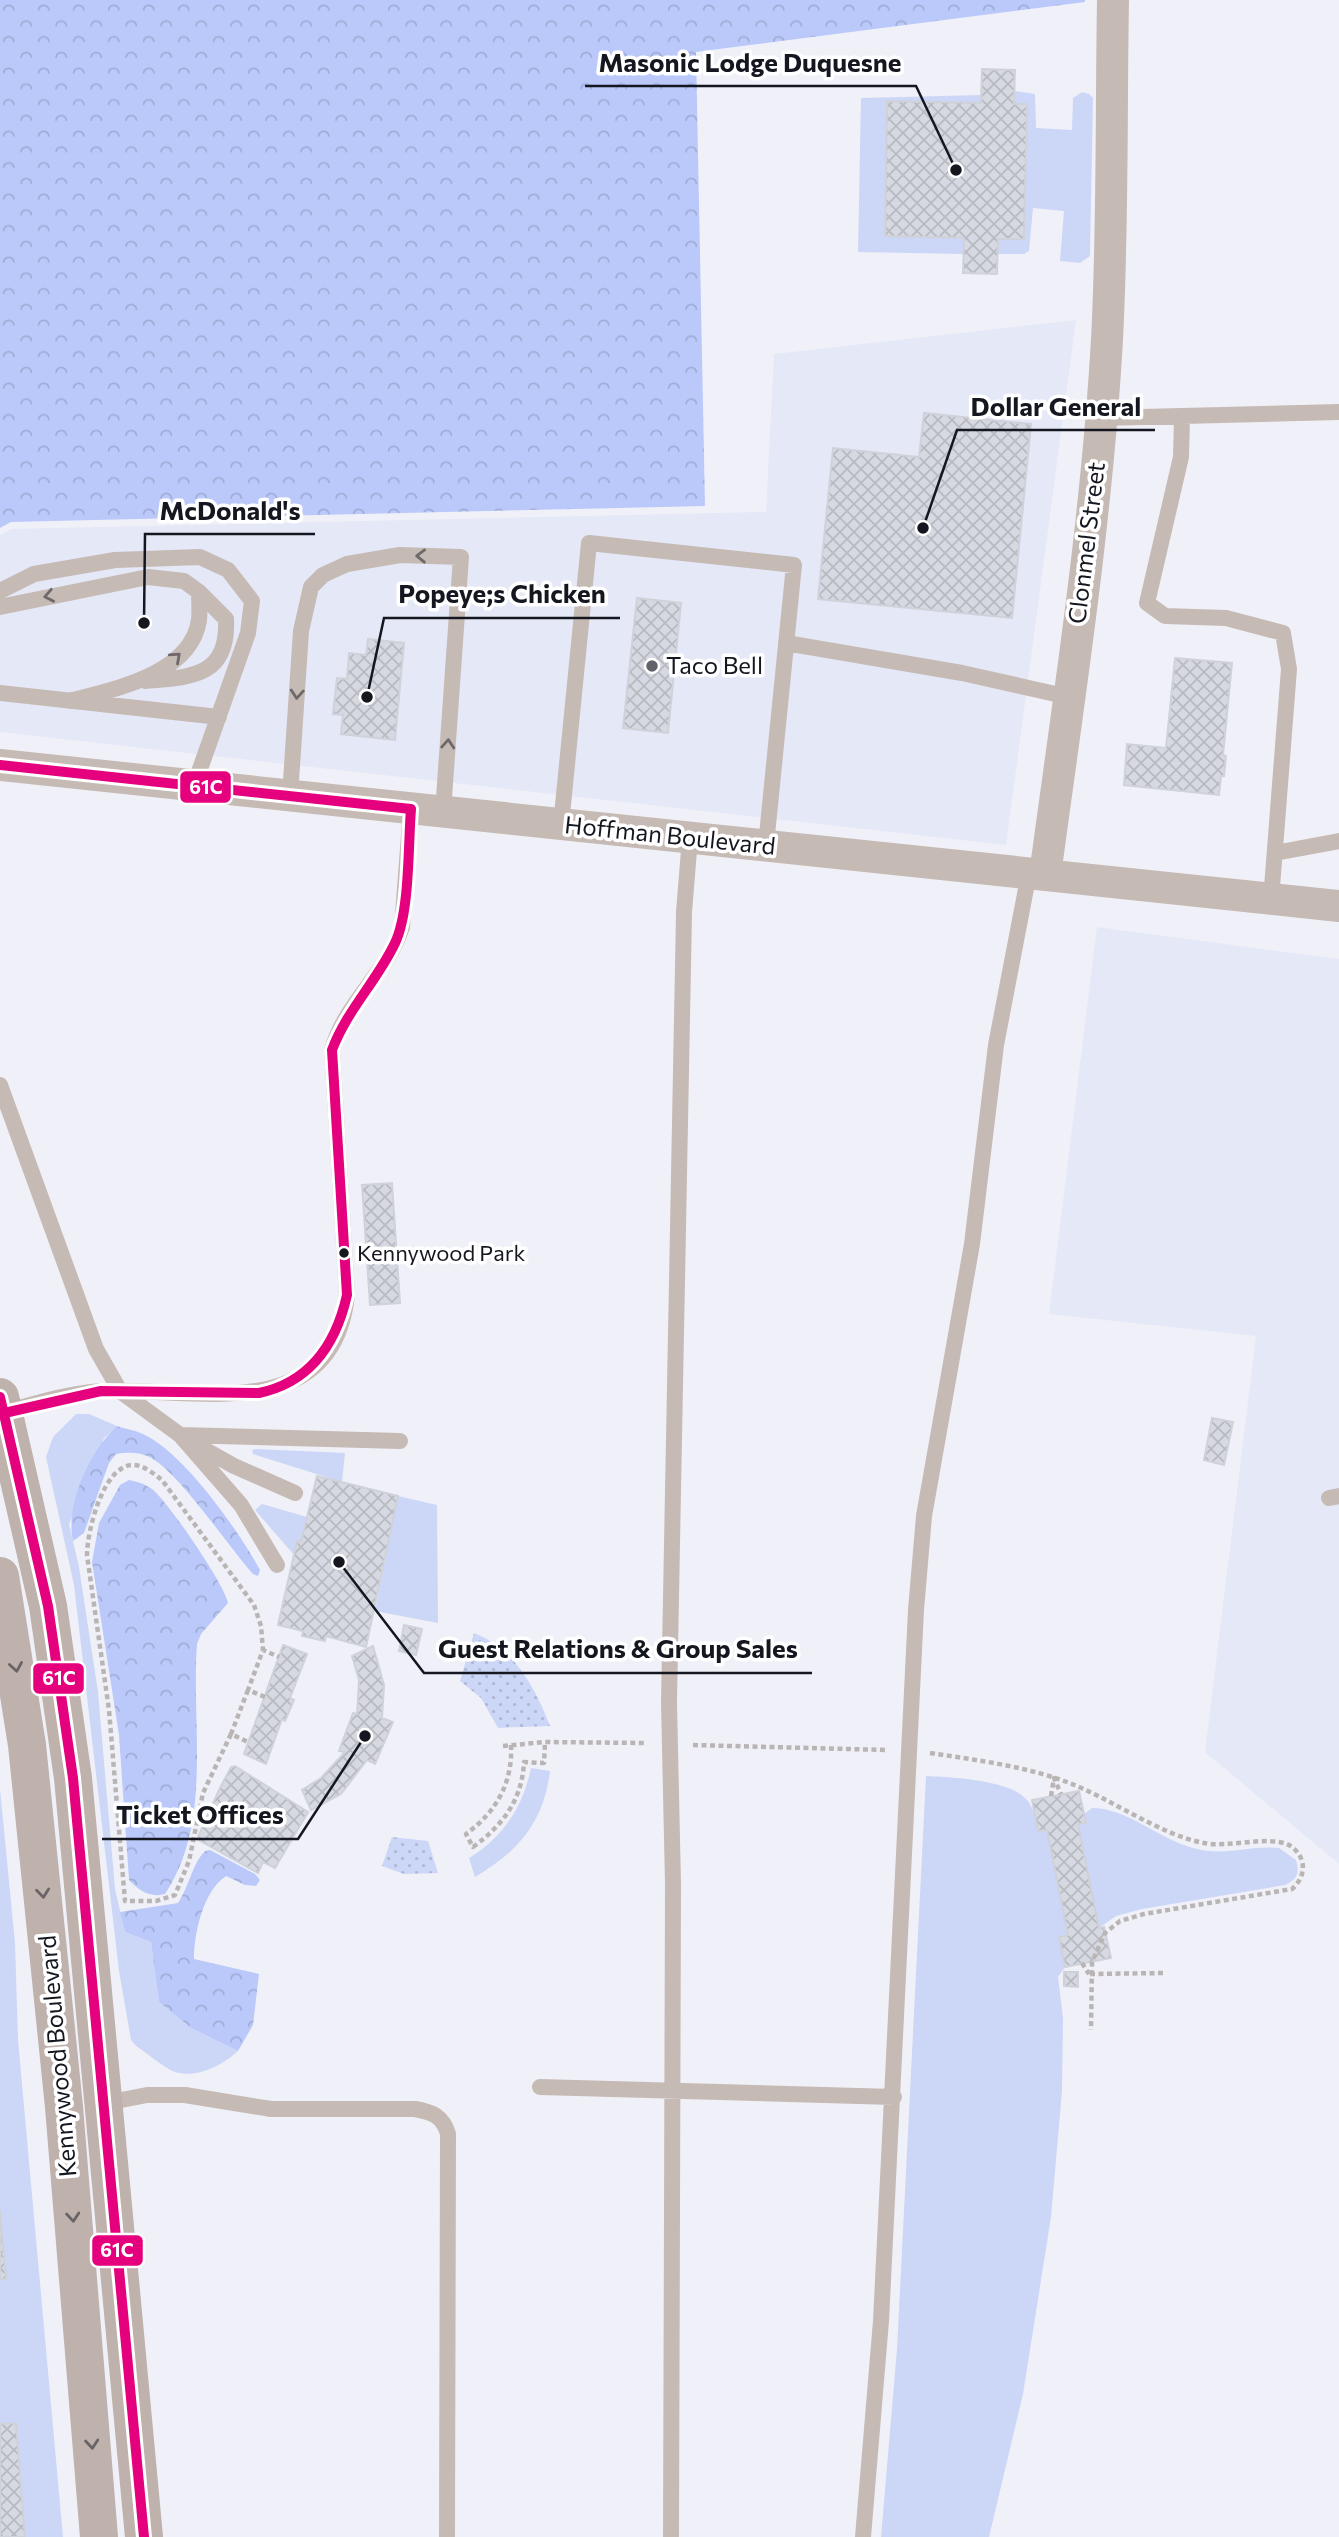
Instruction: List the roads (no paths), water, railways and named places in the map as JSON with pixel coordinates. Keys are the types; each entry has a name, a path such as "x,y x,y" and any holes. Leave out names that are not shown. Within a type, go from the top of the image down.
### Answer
{"main road":[{"name":"Kennywood Boulevard","path":"2,1408 58,1664 73,1778 99,2537"},
{"name":"Kennywood Boulevard","path":"0,1576 84,2106 144,2537"}],"street":[{"name":"Clonmel Street","path":"1037,874 1069,697 1101,418 1107,338 1113,0"},
{"name":"Hoffman Boulevard","path":"0,765 1339,906"}],"lane":[{"path":"1101,418 1339,412"},
{"path":"1182,417 1181,457 1147,603 1165,616 1226,618 1283,632 1289,669 1271,900"},
{"path":"561,825 589,543 794,565 766,845"},
{"path":"290,796 301,631 311,587 323,575 347,564 400,555 461,556 443,812"},
{"path":"0,591 34,574 115,560 200,557 228,570 252,601 248,633 194,786"},
{"path":"0,607 148,577 184,581 226,619 227,634 222,655 201,674 143,681 70,701"},
{"path":"143,681 181,655 192,639 199,622 199,593"},
{"path":"786,643 962,673 1069,697"},
{"path":"0,693 219,717"},
{"path":"2,1408 83,1393 268,1391 295,1380 312,1368 334,1338 346,1309 347,1295 332,1050 346,1017 386,962 399,936 411,809"},
{"path":"671,2537 673,2091 670,1744 683,959 690,838"},
{"path":"1275,853 1339,841"},
{"path":"863,2537 880,2334 894,2097 916,1610 924,1516 971,1244 996,1045 1037,874"},
{"path":"0,1085 96,1349 120,1391 180,1435 234,1466 295,1493"},
{"path":"180,1435 400,1441"},
{"path":"180,1435 241,1505 277,1565"},
{"path":"540,2087 894,2097"},
{"path":"84,2106 147,2095 195,2096 271,2109 415,2109 434,2114 440,2119 448,2134 447,2537"}],"place":[{"name":"Masonic Lodge Duquesne","path":"956,170"},
{"name":"Dollar General","path":"923,528"},
{"name":"McDonald's","path":"144,623"},
{"name":"Taco Bell","path":"652,666"},
{"name":"Popeye;s Chicken","path":"367,697"},
{"name":"Kennywood Park","path":"344,1253"},
{"name":"Guest Relations & Group Sales","path":"339,1562"},
{"name":"Ticket Offices","path":"365,1736"}]}
